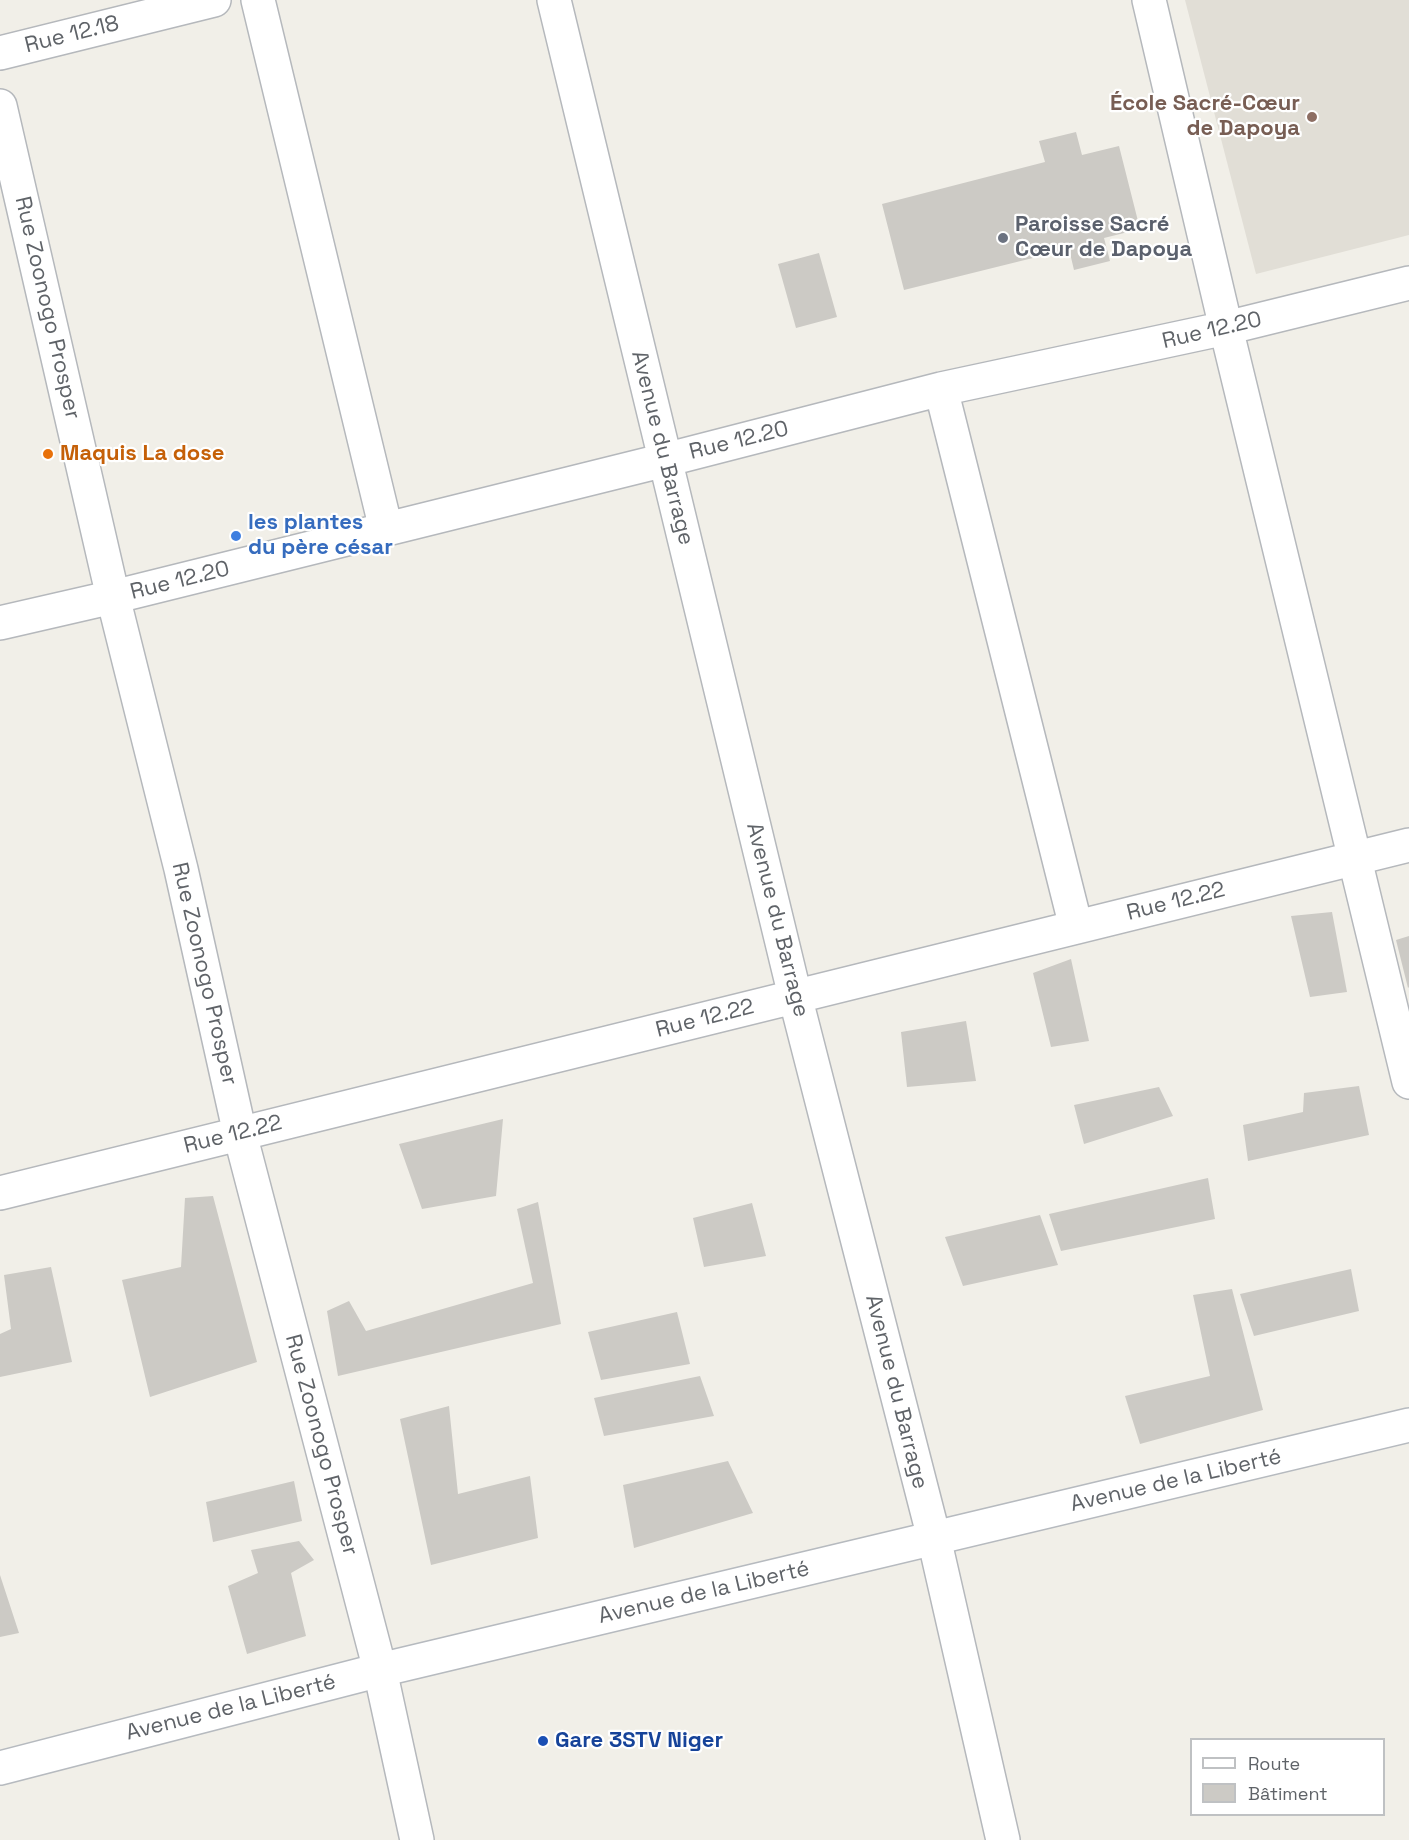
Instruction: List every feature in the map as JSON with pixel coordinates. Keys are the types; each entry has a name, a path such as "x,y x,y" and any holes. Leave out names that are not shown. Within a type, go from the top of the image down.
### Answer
{"street":[{"name":"Rue 12.18","path":"0,52 214,0"},
{"path":"258,0 386,529"},
{"name":"Avenue du Barrage","path":"554,0 795,996 934,1538 1003,1840"},
{"path":"1149,0 1409,1082"},
{"name":"Rue Zoonogo Prosper","path":"0,105 113,597 181,869 240,1134 380,1670 417,1840"},
{"name":"Rue 12.20","path":"0,623 665,460 941,389 1226,328 1409,283"},
{"path":"941,389 1076,927"},
{"name":"Rue 12.22","path":"0,1192 1409,845"},
{"name":"Avenue de la Liberté","path":"0,1768 380,1670 1409,1425"}],"shaded area":[{"name":"École Sacré-Cœur de Dapoya","path":"1185,0 1409,0 1409,235 1256,274"}],"building":[{"path":"1076,132 1082,155 1119,146 1140,229 1104,238 1110,261 1074,270 1069,249 904,290 882,204 1045,162 1039,141"},
{"path":"819,253 837,317 796,328 778,264"},
{"path":"1332,912 1347,992 1310,997 1291,916"},
{"path":"1409,936 1409,987 1408,988 1396,940"},
{"path":"1071,959 1089,1041 1051,1047 1033,973"},
{"path":"966,1021 976,1081 907,1087 901,1032"},
{"path":"1359,1086 1369,1135 1248,1161 1243,1125 1303,1112 1304,1093"},
{"path":"1159,1087 1173,1116 1084,1144 1074,1105"},
{"path":"503,1119 496,1196 422,1209 399,1144"},
{"path":"1208,1178 1215,1219 1061,1251 1049,1214"},
{"path":"213,1196 257,1362 150,1397 122,1280 181,1267 185,1198"},
{"path":"538,1202 561,1324 338,1376 327,1311 349,1301 366,1331 533,1283 517,1209"},
{"path":"752,1203 766,1256 704,1267 693,1218"},
{"path":"1040,1215 1058,1265 963,1286 945,1237"},
{"path":"51,1267 72,1362 0,1377 0,1334 11,1329 4,1275"},
{"path":"1351,1269 1359,1311 1254,1336 1240,1294"},
{"path":"1232,1289 1263,1410 1140,1444 1125,1396 1210,1376 1193,1295"},
{"path":"677,1312 690,1364 601,1380 588,1332"},
{"path":"700,1376 714,1416 604,1436 594,1398"},
{"path":"449,1406 458,1494 530,1476 538,1538 431,1565 400,1419"},
{"path":"728,1461 753,1513 634,1548 623,1485"},
{"path":"294,1481 302,1521 213,1542 206,1502"},
{"path":"299,1541 314,1560 291,1573 306,1636 247,1654 228,1586 258,1573 251,1550"},
{"path":"0,1575 19,1633 0,1637"}],"place":[{"name":"École Sacré-Cœur de Dapoya","path":"1312,117"},
{"name":"Paroisse Sacré Cœur de Dapoya","path":"1003,238"},
{"name":"Maquis La dose","path":"48,454"},
{"name":"les plantes du père césar","path":"236,536"},
{"name":"Gare 3STV Niger","path":"543,1741"}]}
